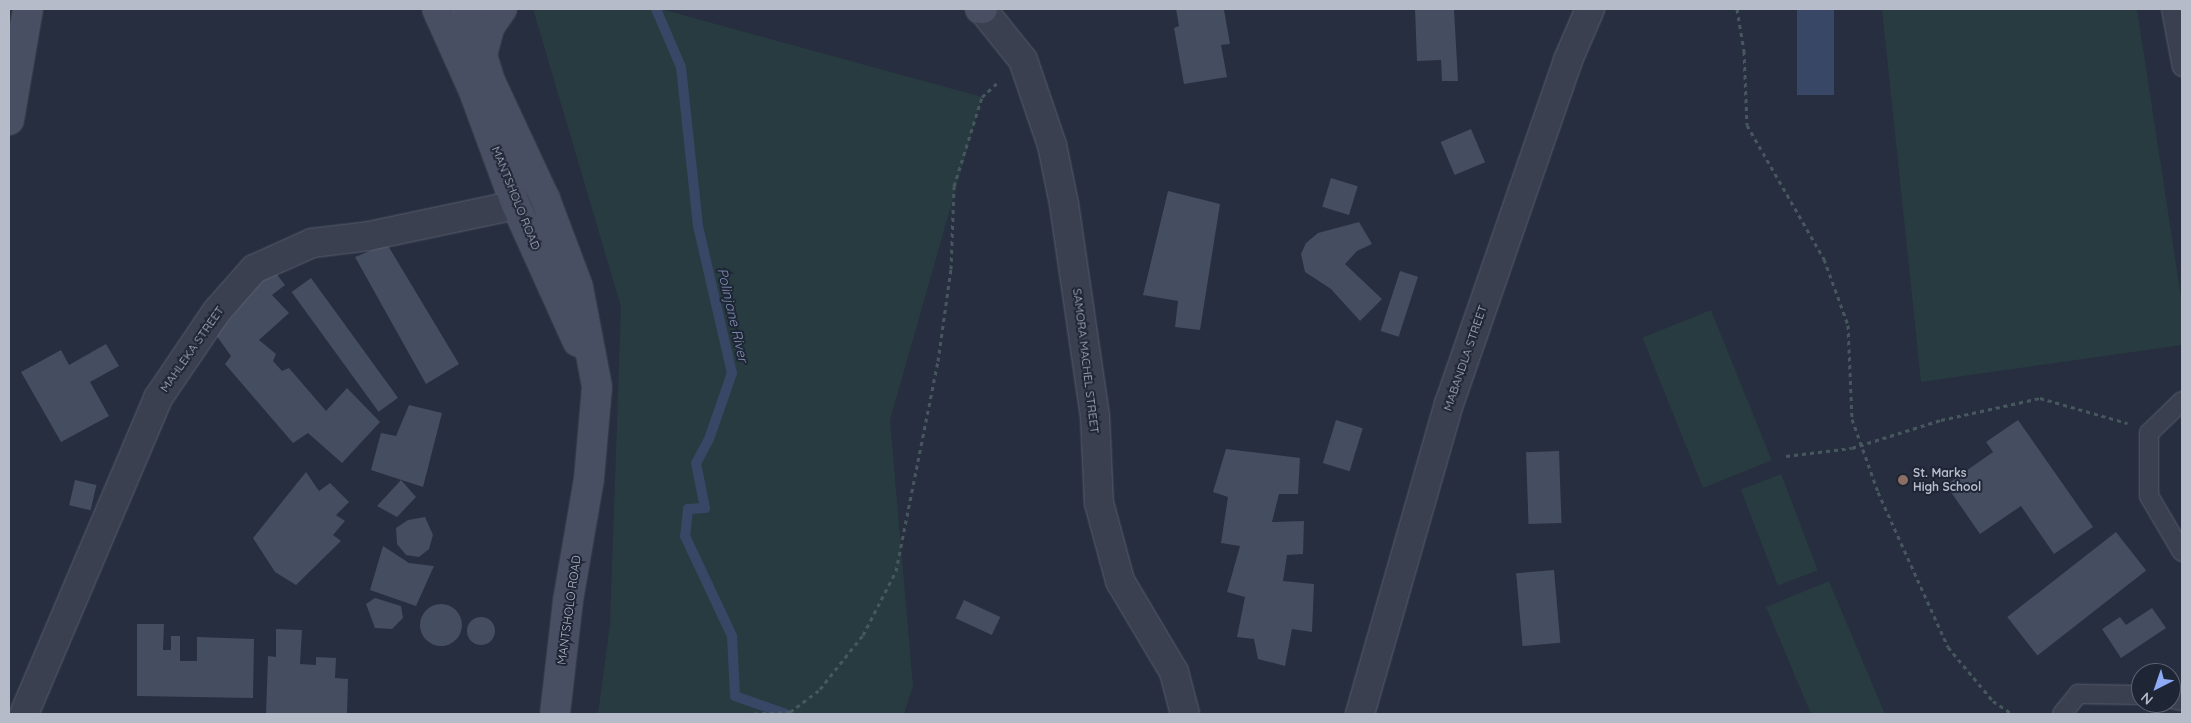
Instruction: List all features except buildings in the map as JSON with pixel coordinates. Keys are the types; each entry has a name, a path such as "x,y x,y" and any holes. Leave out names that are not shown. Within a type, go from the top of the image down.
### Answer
{"street":[{"path":"9,120 28,9"},
{"name":"MANTSHOLO ROAD","path":"437,9 473,88 516,205 597,387"},
{"name":"MANTSHOLO ROAD","path":"468,9 490,82 545,199 578,287 597,387 589,479 568,601 555,714"},
{"path":"482,55 490,26 502,9"},
{"name":"SAMORA MACHEL STREET","path":"982,9 1023,60 1052,145 1064,204 1095,416 1099,503 1120,581 1174,672 1185,714"},
{"name":"MABANDLA STREET","path":"1360,714 1449,404 1568,60 1590,9"},
{"name":"MAHLEKA STREET","path":"26,713 158,398 217,310 254,269 312,243 369,236 545,199"}],"lane":[{"path":"2172,9 2182,67"},
{"path":"2182,401 2149,433 2149,496 2182,552"},
{"path":"2062,714 2078,694 2131,695"}],"path":[{"path":"1738,9 1744,51 1747,125 1824,259 1848,325 1852,419 1878,492 1948,647 1993,701 2012,714"},
{"path":"746,714 790,712 820,689 863,636 896,571 938,360 951,269 954,186 982,97 1023,60"},
{"path":"1786,456 1852,448 1941,420 2040,398 2152,430"}],"green space":[{"path":"533,9 661,9 982,97 890,420 913,686 904,714 598,714 610,624 621,307"},
{"path":"1882,9 2137,9 2182,303 2182,345 1921,382"},
{"path":"1711,310 1772,460 1703,488 1642,338"},
{"path":"1781,474 1818,570 1778,586 1741,489"},
{"path":"1829,581 1885,714 1811,714 1766,607"}],"water":[{"path":"1797,9 1834,9 1834,95 1797,95"}],"waterway":[{"name":"Polinjane River","path":"656,9 681,67 698,226 732,373 709,439 696,463 705,508 688,509 685,536 732,636 735,696 786,714"}],"place":[{"name":"St. Marks High School","path":"1903,480"}]}
